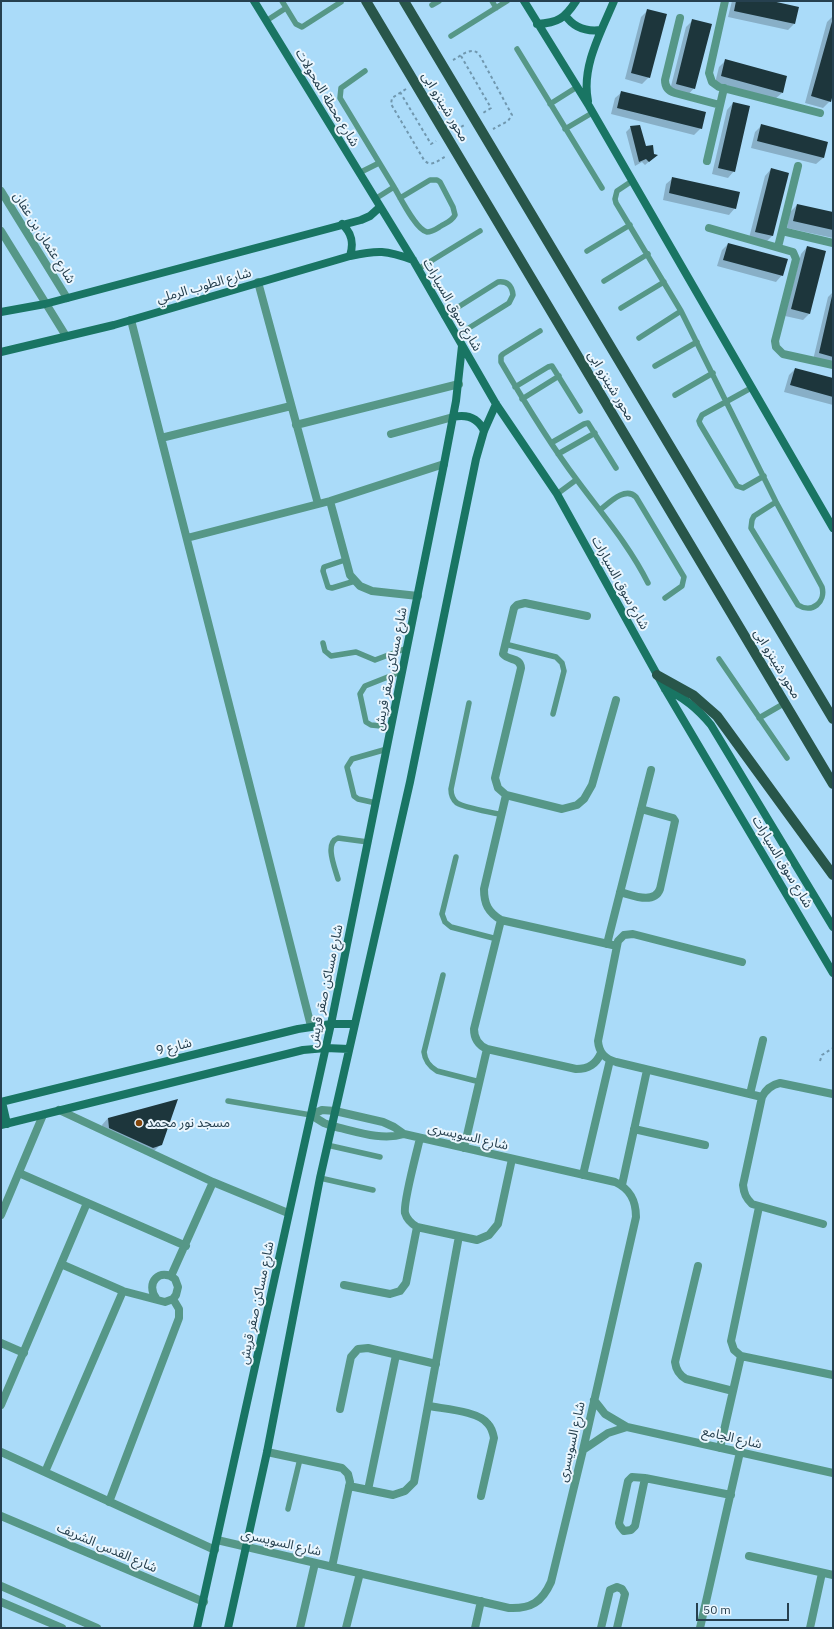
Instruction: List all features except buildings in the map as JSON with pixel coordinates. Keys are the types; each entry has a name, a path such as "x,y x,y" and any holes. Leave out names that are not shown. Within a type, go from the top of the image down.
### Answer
{"main road":[{"name":"محور شينزو ابى","path":"366,1 833,784"},
{"name":"محور شينزو ابى","path":"404,1 833,719"},
{"path":"657,675 693,695 717,716 833,875"}],"street":[{"name":"شارع محطة المحولات","path":"254,1 380,207"},
{"path":"524,1 577,87 833,528"},
{"path":"537,24 551,23 565,15 576,1"},
{"path":"590,110 586,93 586,80 593,52 614,1"},
{"path":"724,1 709,73 712,82 715,85 724,88 820,113"},
{"path":"565,15 568,20 578,28 585,30 601,30"},
{"path":"680,18 665,84 671,92 675,94 720,105"},
{"path":"707,161 724,88"},
{"path":"778,247 798,166"},
{"name":"شارع عثمان بن عفان","path":"1,191 66,298"},
{"name":"شارع الطوب الرملي","path":"1,312 45,304 365,218 380,207"},
{"name":"شارع سوق السيارات","path":"380,207 413,260 496,404 557,494 665,689 833,973"},
{"path":"342,224 350,233 352,238 353,244 350,256"},
{"path":"709,228 792,252 796,259 775,341 776,347 782,354 833,365"},
{"path":"1,231 66,336"},
{"path":"782,231 833,243"},
{"name":"شارع الطوب الرملي","path":"1,352 131,320 350,256 380,251 389,252 413,260"},
{"path":"258,282 318,504"},
{"path":"131,320 280,910 311,1026"},
{"name":"شارع مساكن صقر قريش","path":"197,1628 204,1602 288,1213 331,1024 444,464 459,384 462,346"},
{"path":"296,424 459,384"},
{"path":"228,1628 267,1452 327,1145 410,782 476,459 484,430 496,404"},
{"path":"161,438 291,406"},
{"path":"391,434 453,417 466,416 482,425 484,430"},
{"path":"187,538 330,501 444,464"},
{"path":"330,501 345,560 350,575 355,581 360,586 372,591 418,596"},
{"path":"587,616 525,603 517,605 512,612 503,651 505,656 518,660 521,668 495,778 498,788 506,795 562,809 577,805 584,799 592,785 616,700"},
{"path":"665,689 692,704 711,725 833,927"},
{"path":"607,944 651,770"},
{"path":"506,795 484,889 484,898 487,908 493,915 501,920 617,946"},
{"path":"620,892 649,898 656,896 660,889 676,822 673,818 641,809"},
{"path":"501,920 474,1029 474,1035 477,1041 481,1046 487,1048 576,1069 584,1069 592,1065 598,1060 601,1052"},
{"path":"742,962 628,934 620,938 617,946 598,1041 601,1052 610,1060 762,1097"},
{"name":"شارع 9","path":"2,1102 311,1026 355,1024"},
{"path":"750,1094 763,1040"},
{"path":"2,1102 4,1124 303,1050 326,1048 349,1050"},
{"path":"464,1148 487,1048"},
{"path":"583,1175 610,1060"},
{"path":"622,1185 648,1070"},
{"path":"823,1224 752,1204 747,1199 743,1185 762,1097 769,1087 780,1083 833,1094"},
{"path":"60,1110 213,1182 288,1213"},
{"name":"شارع السويسرى","path":"217,1540 509,1608 520,1609 530,1606 539,1600 546,1592 551,1582 583,1450 636,1217 634,1199 622,1185 615,1182 404,1134 384,1122 335,1111 322,1110 311,1114"},
{"name":"شارع السويسرى","path":"311,1114 324,1123 332,1126 382,1136 392,1137 404,1134"},
{"path":"1,1215 43,1115"},
{"path":"634,1129 705,1145"},
{"path":"420,1138 405,1206 408,1219 417,1227 477,1240 489,1234 498,1224 512,1159"},
{"path":"19,1173 186,1246"},
{"path":"171,1276 186,1246 213,1182"},
{"path":"1,1405 87,1203"},
{"path":"759,1207 732,1341 734,1350 741,1356 833,1375"},
{"path":"344,1285 390,1294 400,1292 406,1283 417,1227"},
{"path":"349,1486 393,1495 399,1494 410,1488 416,1476 459,1236"},
{"path":"61,1264 123,1291 156,1298 165,1302 176,1295 178,1287 175,1279 171,1276 160,1275 152,1283 153,1294 156,1298"},
{"path":"698,1266 675,1362 676,1368 686,1380 733,1391"},
{"path":"45,1472 123,1291"},
{"path":"109,1502 179,1318 179,1309 173,1298"},
{"path":"1,1343 24,1353"},
{"path":"340,1409 351,1357 358,1349 368,1348 436,1364"},
{"path":"368,1490 396,1354"},
{"path":"720,1448 741,1356"},
{"name":"شارع الجامع","path":"594,1400 605,1414 627,1427 833,1473"},
{"path":"429,1406 475,1415 488,1423 494,1438 481,1496"},
{"path":"583,1450 608,1434 627,1427"},
{"path":"1,1452 215,1550"},
{"path":"267,1452 342,1468 350,1478 332,1567"},
{"path":"700,1628 740,1452"},
{"path":"645,1478 635,1526 631,1530 624,1531 619,1523 628,1481 634,1476 645,1478 731,1495"},
{"name":"شارع القدس الشريف","path":"1,1516 204,1602"},
{"path":"749,1556 833,1575"},
{"path":"300,1628 315,1563"},
{"path":"346,1628 360,1573"},
{"path":"810,1628 822,1573"},
{"path":"1,1586 97,1628"},
{"path":"601,1628 610,1590 617,1587 622,1589 624,1594 617,1628"},
{"path":"475,1628 481,1601"},
{"path":"1,1602 62,1628"}],"lane":[{"path":"282,1 296,24 302,27 341,2"},
{"path":"432,5 439,1"},
{"path":"492,1 496,8"},
{"path":"451,36 507,1"},
{"path":"266,21 286,8"},
{"path":"516,49 602,188"},
{"path":"365,71 341,88 339,95 340,98 400,198 419,227 424,231 435,230 453,218 453,207 440,182 437,180 430,180 400,198"},
{"path":"550,104 577,87"},
{"path":"565,129 590,110"},
{"path":"359,173 379,163"},
{"path":"632,181 617,191 615,199 681,311 776,502 822,587 822,600 811,608 802,607 795,601 751,528 754,516 776,502"},
{"path":"374,199 394,187"},
{"path":"587,251 630,225"},
{"path":"418,269 480,231"},
{"path":"604,280 648,254"},
{"path":"444,316 498,282 507,283 511,286 513,295 509,303 456,336"},
{"path":"621,308 664,282"},
{"path":"639,338 681,311"},
{"path":"540,331 501,356 501,362 522,399 558,454 632,555 648,583"},
{"path":"655,366 697,342"},
{"path":"515,386 550,366 554,368 580,411"},
{"path":"675,395 713,373"},
{"path":"522,399 559,376"},
{"path":"751,388 702,415 700,421 701,427 736,486 743,488 764,476"},
{"path":"551,443 586,423 590,424 616,468"},
{"path":"558,454 595,433"},
{"path":"557,494 576,480"},
{"path":"600,510 625,493 636,497 684,577 682,586 665,598"},
{"path":"345,560 324,567 323,571 328,587 332,588 355,581"},
{"path":"323,643 326,651 331,656 356,652 375,660 407,648"},
{"path":"504,644 556,657 562,663 564,671 552,714"},
{"path":"719,659 786,758"},
{"path":"391,727 371,725 366,722 360,694 365,686 402,671"},
{"path":"470,703 451,788 451,794 453,798 461,804 502,815"},
{"path":"759,718 785,703"},
{"path":"376,803 358,799 354,796 348,764 355,758 387,750"},
{"path":"338,879 330,847 332,841 338,838 368,842"},
{"path":"456,857 442,914 444,922 451,928 497,939"},
{"path":"443,975 424,1052 425,1058 437,1071 480,1082"},
{"path":"228,1100 311,1114"},
{"path":"327,1145 380,1157"},
{"path":"320,1178 373,1190"},
{"path":"288,1509 300,1459"}],"path":[{"path":"443,66 470,51 477,52 479,54 511,112 510,119 484,135"},
{"path":"461,56 491,108 478,116"},
{"path":"415,83 392,98 391,104 426,162 431,164 456,150"},
{"path":"400,92 431,144 438,140"},
{"path":"451,132 471,120"},
{"path":"820,1060 822,1055 833,1048"}],"place":[{"name":"مسجد نور محمد","path":"139,1123"}]}
